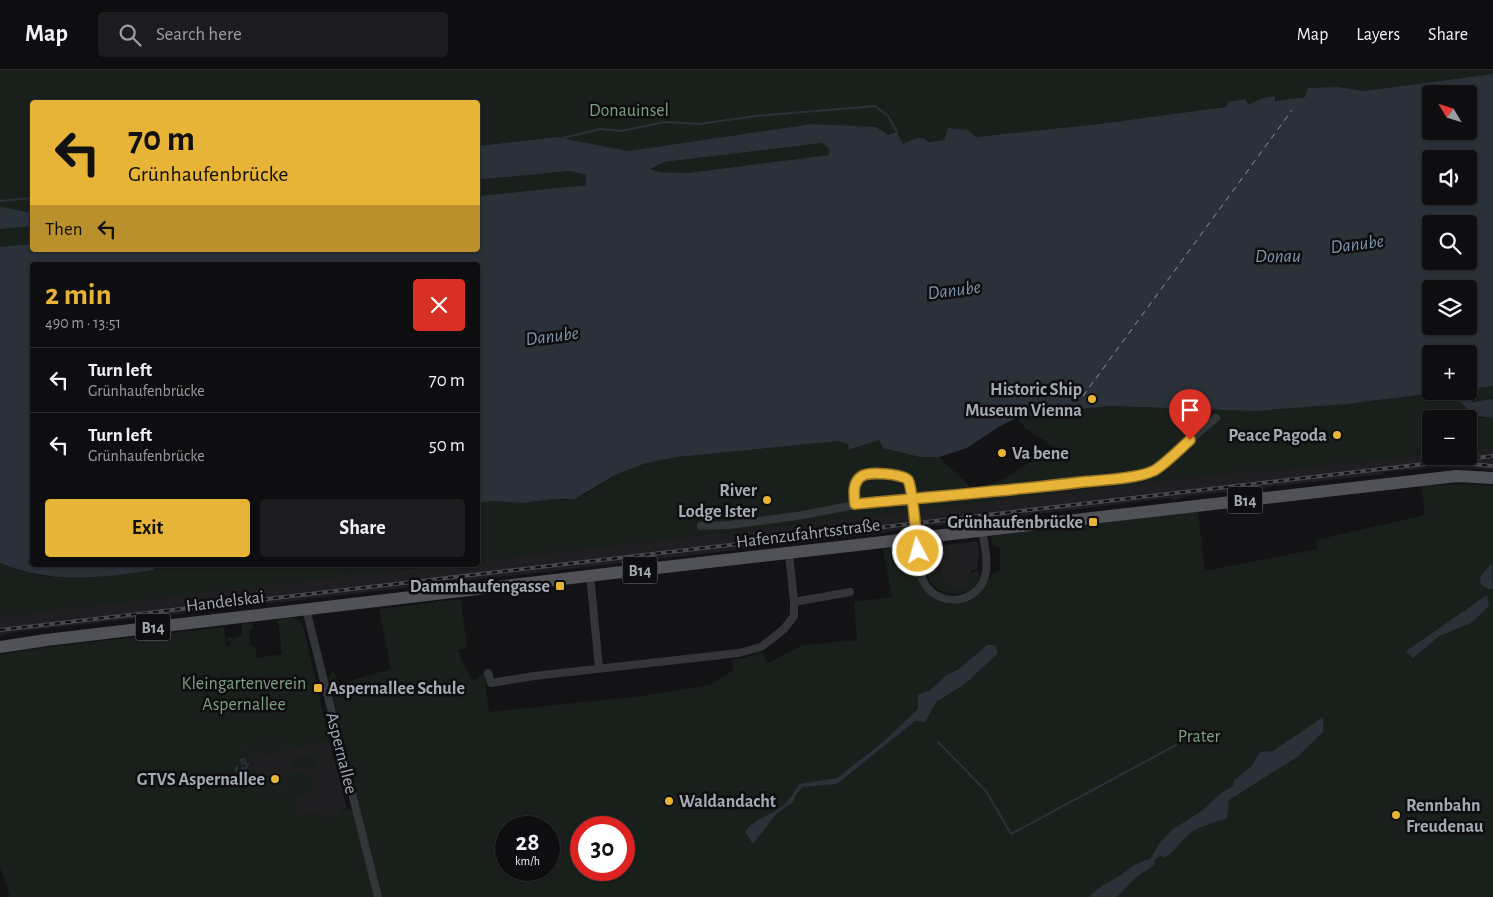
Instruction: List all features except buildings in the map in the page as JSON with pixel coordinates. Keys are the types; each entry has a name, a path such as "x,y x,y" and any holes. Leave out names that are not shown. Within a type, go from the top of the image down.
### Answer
{"main road":[{"name":"Hafenzufahrtsstraße","path":"306,609 982,529 1457,476 1493,478"},
{"name":"Handelskai","path":"0,647 306,609"}],"street":[{"path":"701,526 729,525 796,516 855,504 1014,490 1115,478 1153,471 1216,418"},
{"path":"855,504 854,491 856,483 862,476 870,474 896,475 904,477 908,481 911,491 920,570 925,585 939,597 949,601 969,596 982,583 986,574 982,529"},
{"path":"488,673 491,683 528,676 739,653 761,648 784,629 794,616 789,553"},
{"path":"590,575 599,668"},
{"path":"794,602 850,592"},
{"name":"Aspernallee","path":"306,609 378,897"}],"shaded area":[{"path":"1493,448 1493,470 1438,467 1385,472 1384,474 1188,496 1175,500 1169,498 884,533 8,633 0,636 0,615 424,567 480,567 480,561 1236,472 1277,470 1422,455 1422,465 1477,465 1477,449"},
{"path":"976,541 980,557 977,569 971,571 969,587 962,590 950,589 942,582 938,546"},
{"name":"GTVS Aspernallee","path":"296,732 298,747 329,740 347,808 341,810 342,814 324,817 323,813 265,820 217,766 236,739"}],"green space":[{"name":"Donauinsel","path":"0,70 1493,70 1493,74 1364,91 1338,87 1305,97 1248,105 1228,102 1226,107 1098,124 976,137 968,130 944,140 903,144 888,135 812,124 628,151 557,137 480,146 480,100 30,100 30,213 0,208"},
{"path":"822,143 830,149 829,155 687,173 660,172 650,169 664,162"},
{"path":"569,171 586,175 586,185 480,196 480,178"},
{"path":"30,226 30,244 0,247 0,229"},
{"path":"1493,386 1493,399 1480,401 1472,400 1477,400 1477,388"},
{"path":"1422,395 1422,400 1456,400 1468,410 1422,410 1422,455 1277,470 1236,472 480,561 480,503 492,501 522,503 554,499 565,500 586,494 617,474 646,463 677,457 839,441 848,444 850,450 879,440 920,457 939,457 974,490 1000,481 1054,447 1026,429 1017,418 1110,406 1255,411 1364,402"},
{"path":"1477,416 1493,418 1493,448 1477,449"},
{"name":"Prater","path":"1471,484 1493,486 1493,897 10,897 0,867 0,655 38,648 41,650 41,648 224,627 226,646 230,646 230,641 227,641 227,638 232,637 233,639 242,636 241,624 253,623 253,629 249,630 251,646 255,646 257,658 282,654 278,619 297,619 304,629 329,740 285,751 281,737 255,742 258,754 253,756 241,744 240,747 250,758 244,780 254,789 264,793 273,795 285,791 289,796 297,800 299,816 323,813 324,817 341,814 340,810 360,807 328,678 333,670 339,684 391,669 379,609 461,599 467,649 459,649 460,654 464,666 474,681 484,672 489,712 641,696 710,685 734,670 732,659 741,659 761,652 768,663 803,645 857,640 854,602 892,597 883,549 912,546 917,573 924,590 938,601 947,604 957,604 976,596 988,579 1000,570 1000,549 992,544 992,536 1198,511 1205,571 1317,549 1316,540 1425,515 1422,486"},
{"path":"922,544 935,546 937,567 925,569"},
{"path":"0,563 17,570 48,577 152,570 156,567 425,567 6,616 0,615"},
{"path":"939,569 942,580 953,589 969,587 971,574 980,571 978,581 973,588 965,593 956,594 946,593 930,581 926,571"},
{"path":"279,739 282,751 261,756 258,744"},
{"path":"313,754 317,770 314,772 305,765 293,766 292,759"},
{"path":"252,761 258,783 271,779 272,782 285,776 283,787 274,792 257,789 251,783"},
{"path":"299,771 308,775 312,784 308,793 299,797 290,793 286,784 290,775"}],"water":[{"name":"Donau","path":"1493,74 1493,386 1477,388 1477,345 1422,345 1422,395 1347,404 1255,411 1110,406 1063,411 1017,418 1000,426 967,448 939,457 920,457 883,448 879,440 849,450 848,444 839,441 677,457 646,463 617,474 575,499 554,499 522,503 492,501 480,503 480,262 30,262 29,565 30,567 155,567 153,570 95,577 57,577 19,570 0,563 0,247 30,244 30,252 480,252 480,196 586,185 586,175 569,171 480,178 480,146 557,137 628,151 812,124 876,127 888,135 897,132 903,144 916,138 924,138 928,142 944,140 948,128 968,130 976,137 1098,124 1226,107 1228,102 1245,99 1248,105 1263,98 1275,96 1275,101 1305,97 1308,88 1338,87 1364,91","holes":["822,143 829,149 829,155 687,173 660,172 650,169 664,162"]},
{"path":"0,208 30,213 30,226 0,229"},
{"name":"Donau","path":"1493,399 1493,418 1477,416 1477,410 1469,410 1457,400 1469,400 1472,402"},
{"path":"1492,563 1493,589 1489,589 1481,585 1480,577"},
{"path":"1487,595 1489,606 1471,623 1439,636 1413,658 1406,651"},
{"path":"987,645 995,645 998,653 965,684 936,702 925,722 915,721 837,784 803,787 797,793 793,802 776,814 753,844 745,832 756,821 782,807 799,784 837,778 883,742 918,709 918,695 930,690 947,675 959,669"},
{"path":"1323,717 1323,732 1297,757 1229,800 1227,818 1201,827 1191,833 1164,858 1162,855 1154,860 1153,866 1136,877 1117,897 1089,897 1100,887 1134,865 1150,859 1161,841 1172,830 1203,810 1221,793 1233,786 1234,780 1251,767 1260,752 1273,751"}],"waterway":[{"path":"563,138 600,129 621,131 665,122 699,124 756,116 875,106 888,116 897,132"},
{"path":"0,201 30,198"},
{"path":"938,742 986,791 1011,834 1176,745"},
{"path":"243,764 241,760 244,759 246,764"},
{"path":"236,771 240,772 243,768 243,775 248,764"},
{"path":"235,770 237,767 238,771"}],"ferry route":[{"path":"1083,396 1292,110"}],"railway":[{"path":"0,630 1493,456"},
{"path":"1477,465 1493,466"}],"place":[{"name":"Historic Ship Museum Vienna","path":"1092,399"},
{"name":"Peace Pagoda","path":"1337,435"},
{"name":"Va bene","path":"1002,453"},
{"name":"River Lodge Ister","path":"767,500"},
{"name":"Grünhaufenbrücke","path":"1093,522"},
{"name":"Dammhaufengasse","path":"560,586"},
{"name":"Aspernallee Schule","path":"318,688"},
{"name":"GTVS Aspernallee","path":"275,779"},
{"name":"Waldandacht","path":"669,801"},
{"name":"Rennbahn Freudenau","path":"1396,815"}],"route":[{"path":"918,551 912,506 911,491 908,481 904,477 896,475 870,474 862,476 856,483 854,491 855,504 893,501 912,499 930,498 1014,490 1115,478 1153,471 1190,440"}],"water label":[{"name":"Danube","path":"1357,243"},
{"name":"Danube","path":"954,289"},
{"name":"Danube","path":"552,335"}],"park label":[{"name":"Kleingartenverein Aspernallee","path":"244,693"}]}
